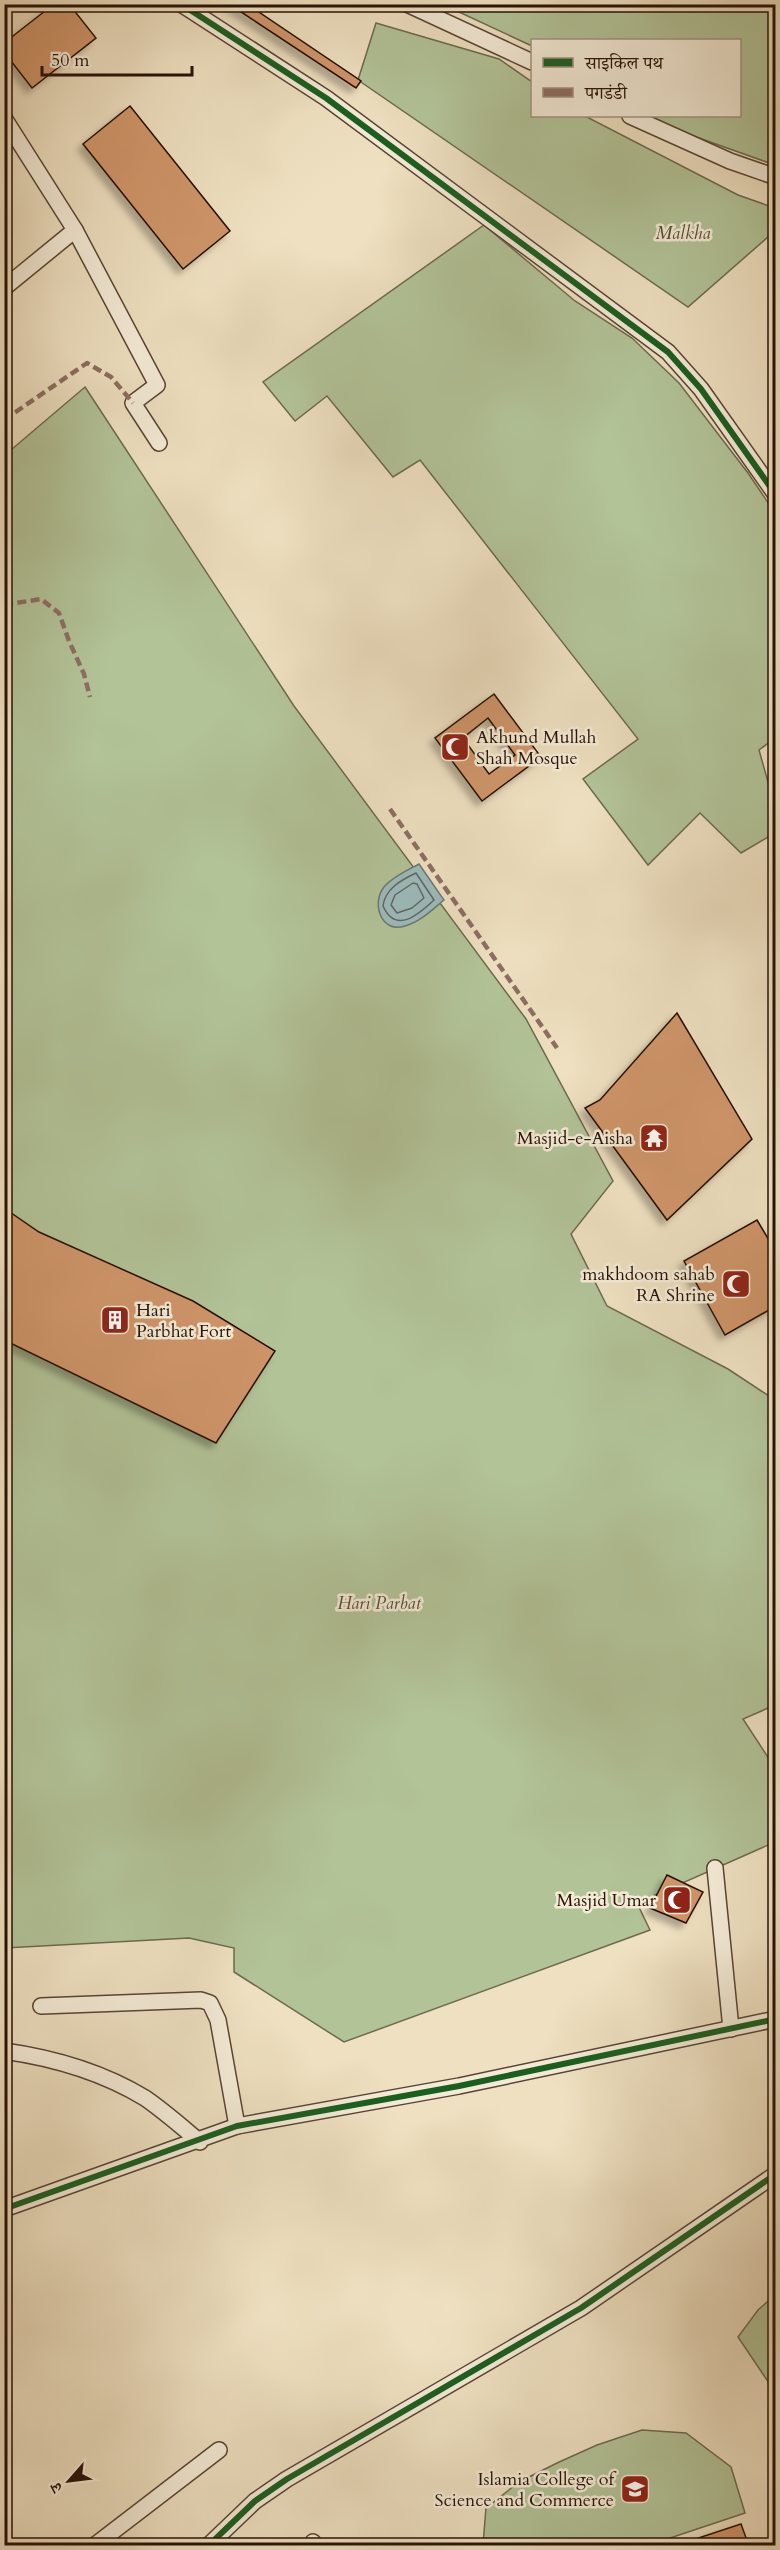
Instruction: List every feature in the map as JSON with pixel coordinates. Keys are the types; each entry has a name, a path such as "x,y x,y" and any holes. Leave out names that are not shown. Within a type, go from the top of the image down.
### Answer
{"street":[{"path":"181,4 326,98 668,352 700,388 776,495"},
{"path":"407,4 531,62"},
{"path":"632,117 730,161 776,177"},
{"path":"4,118 75,230 158,385 133,403 159,443"},
{"path":"4,288 75,230"},
{"path":"715,1868 732,2029"},
{"path":"41,2006 201,2000 210,2003 218,2020 237,2126"},
{"path":"4,2209 110,2170 200,2142 237,2126 459,2086 776,2019"},
{"path":"4,2051 42,2056 80,2068 145,2098 200,2142"},
{"path":"208,2546 255,2501 287,2478 581,2308 776,2174"},
{"path":"94,2546 219,2450"}],"green space":[{"path":"444,5 775,5 775,165 645,117 741,117 741,39 531,39 531,46"},
{"name":"Malkha","path":"376,23 499,59 531,81 531,117 587,117 738,195 775,208 775,240 768,237 688,307 358,80"},
{"path":"484,225 575,301 632,338 679,383 748,473 775,513 775,738 759,750 770,789 775,798 775,833 741,853 700,813 648,865 583,779 638,739 420,460 393,477 327,396 295,421 263,382"},
{"name":"Hari Parbat","path":"85,387 294,706 526,1019 613,1181 571,1234 607,1306 728,1369 775,1400 775,1705 743,1719 775,1768 775,1842 637,1903 650,1930 344,2042 234,1972 234,1948 189,1938 5,1948 5,455"},
{"path":"775,2295 775,2383 771,2386 738,2337 758,2310"},
{"name":"Islamia College of Science and Commerce","path":"642,2430 686,2433 731,2467 745,2513 667,2539 668,2545 483,2545 486,2508 519,2482 597,2445"}],"water":[{"path":"419,864 444,900 416,922 405,926 390,926 381,916 378,901 380,894 391,880"}],"building":[{"path":"54,4 69,4 96,38 32,88 4,52 4,43"},
{"path":"229,4 247,4 361,81 356,88"},
{"path":"130,106 230,231 183,269 83,144"},
{"name":"Akhund Mullah Shah Mosque","path":"494,694 541,757 482,801 435,738","holes":["488,718 515,755 489,774 463,738"]},
{"path":"677,1013 752,1139 667,1220 585,1108 600,1100"},
{"name":"Hari Parbhat Fort","path":"4,1208 39,1232 193,1301 275,1351 216,1443 4,1340"},
{"name":"makhdoom sahab RA Shrine","path":"757,1220 776,1252 776,1306 725,1335 684,1261"},
{"name":"Masjid Umar","path":"667,1875 703,1892 686,1923 650,1908"},
{"path":"741,2524 749,2546 677,2545"}],"marked path":[{"path":"4,420 87,363 111,377 133,403"},
{"path":"4,605 41,599 59,613 84,674 90,697"},
{"path":"390,809 557,1048"}],"cycle path":[{"path":"181,4 326,98 668,352 701,389 776,495"},
{"path":"4,2209 237,2126 459,2086 776,2019"},
{"path":"208,2546 255,2501 287,2479 581,2308 776,2174"}],"place":[{"name":"Akhund Mullah Shah Mosque","path":"455,747"},
{"name":"Masjid-e-Aisha","path":"654,1138"},
{"name":"makhdoom sahab RA Shrine","path":"736,1284"},
{"name":"Hari Parbhat Fort","path":"115,1320"},
{"name":"Masjid Umar","path":"677,1900"},
{"name":"Islamia College of Science and Commerce","path":"635,2489"}]}
